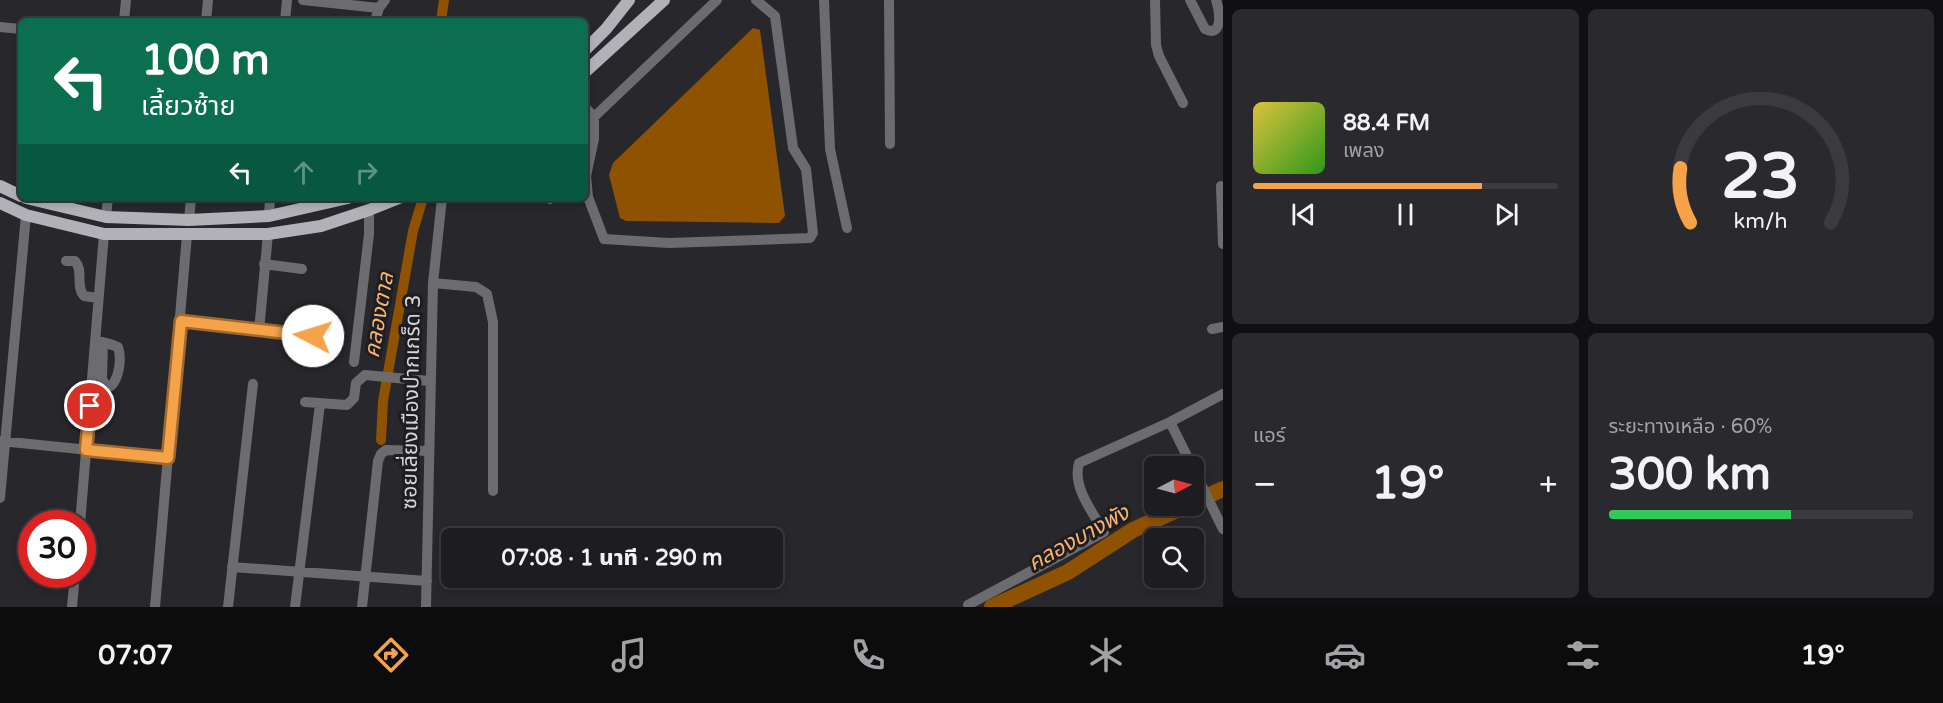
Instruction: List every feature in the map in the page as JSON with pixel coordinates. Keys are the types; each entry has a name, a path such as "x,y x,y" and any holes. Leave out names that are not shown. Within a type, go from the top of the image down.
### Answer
{"main road":[{"path":"606,29 628,0"},
{"path":"588,47 636,0"},
{"path":"624,36 655,0"},
{"path":"588,69 664,0"},
{"path":"0,186 18,195"},
{"path":"39,201 106,217 189,220 269,216 335,201"},
{"path":"0,203 26,215 104,234 187,235 268,234 321,225 392,201"}],"street":[{"path":"124,18 126,0"},
{"path":"206,18 208,0"},
{"path":"285,18 287,0"},
{"path":"303,0 382,4 376,18"},
{"path":"594,117 717,0"},
{"path":"588,197 601,234 607,240 669,243 812,237 806,169 793,148 775,16 756,0"},
{"path":"824,0 830,149 846,228"},
{"path":"889,0 890,144"},
{"path":"1155,0 1158,56 1183,104"},
{"path":"1190,0 1204,29 1209,31 1222,26 1216,0"},
{"path":"0,27 18,29"},
{"path":"588,110 594,117 594,140 588,164"},
{"path":"1221,186 1223,244"},
{"path":"106,217 108,201"},
{"path":"189,220 191,201"},
{"path":"269,216 270,201"},
{"name":"ซอยเลี่ยงเมืองปากเกร็ด 3","path":"426,607 432,283 442,201"},
{"path":"354,362 369,234 369,210"},
{"path":"0,498 2,441 26,215"},
{"path":"81,510 99,341 98,298 104,234"},
{"path":"259,331 268,234"},
{"path":"155,607 187,235"},
{"path":"66,261 77,262 81,293 84,296 98,298"},
{"path":"264,264 302,269"},
{"path":"432,283 476,288 487,294 493,322 493,491"},
{"path":"181,321 313,336"},
{"path":"305,402 342,406 350,403 354,398 356,382 365,375 429,381"},
{"path":"228,607 253,384"},
{"path":"968,605 1104,532 1079,487 1077,471 1079,463 1170,422 1223,394"},
{"path":"296,607 320,404"},
{"path":"1170,422 1187,456"},
{"path":"2,441 168,458"},
{"path":"362,607 378,461 381,454 386,450 429,451"},
{"path":"1204,491 1223,529"},
{"path":"232,567 427,580"},
{"path":"72,607 74,588"}],"shaded area":[{"path":"753,28 760,30 785,216 779,223 626,221 620,218 609,175 613,163"}],"waterway":[{"name":"คลองตาล","path":"441,18 444,0"},
{"name":"คลองตาล","path":"381,440 383,401 413,231 422,201"},
{"name":"คลองบางพัง","path":"1204,498 1223,489"},
{"name":"คลองบางพัง","path":"992,607 1068,572 1133,530 1164,516"}],"route":[{"path":"90,406 86,450 168,458 181,321 313,336"}]}
